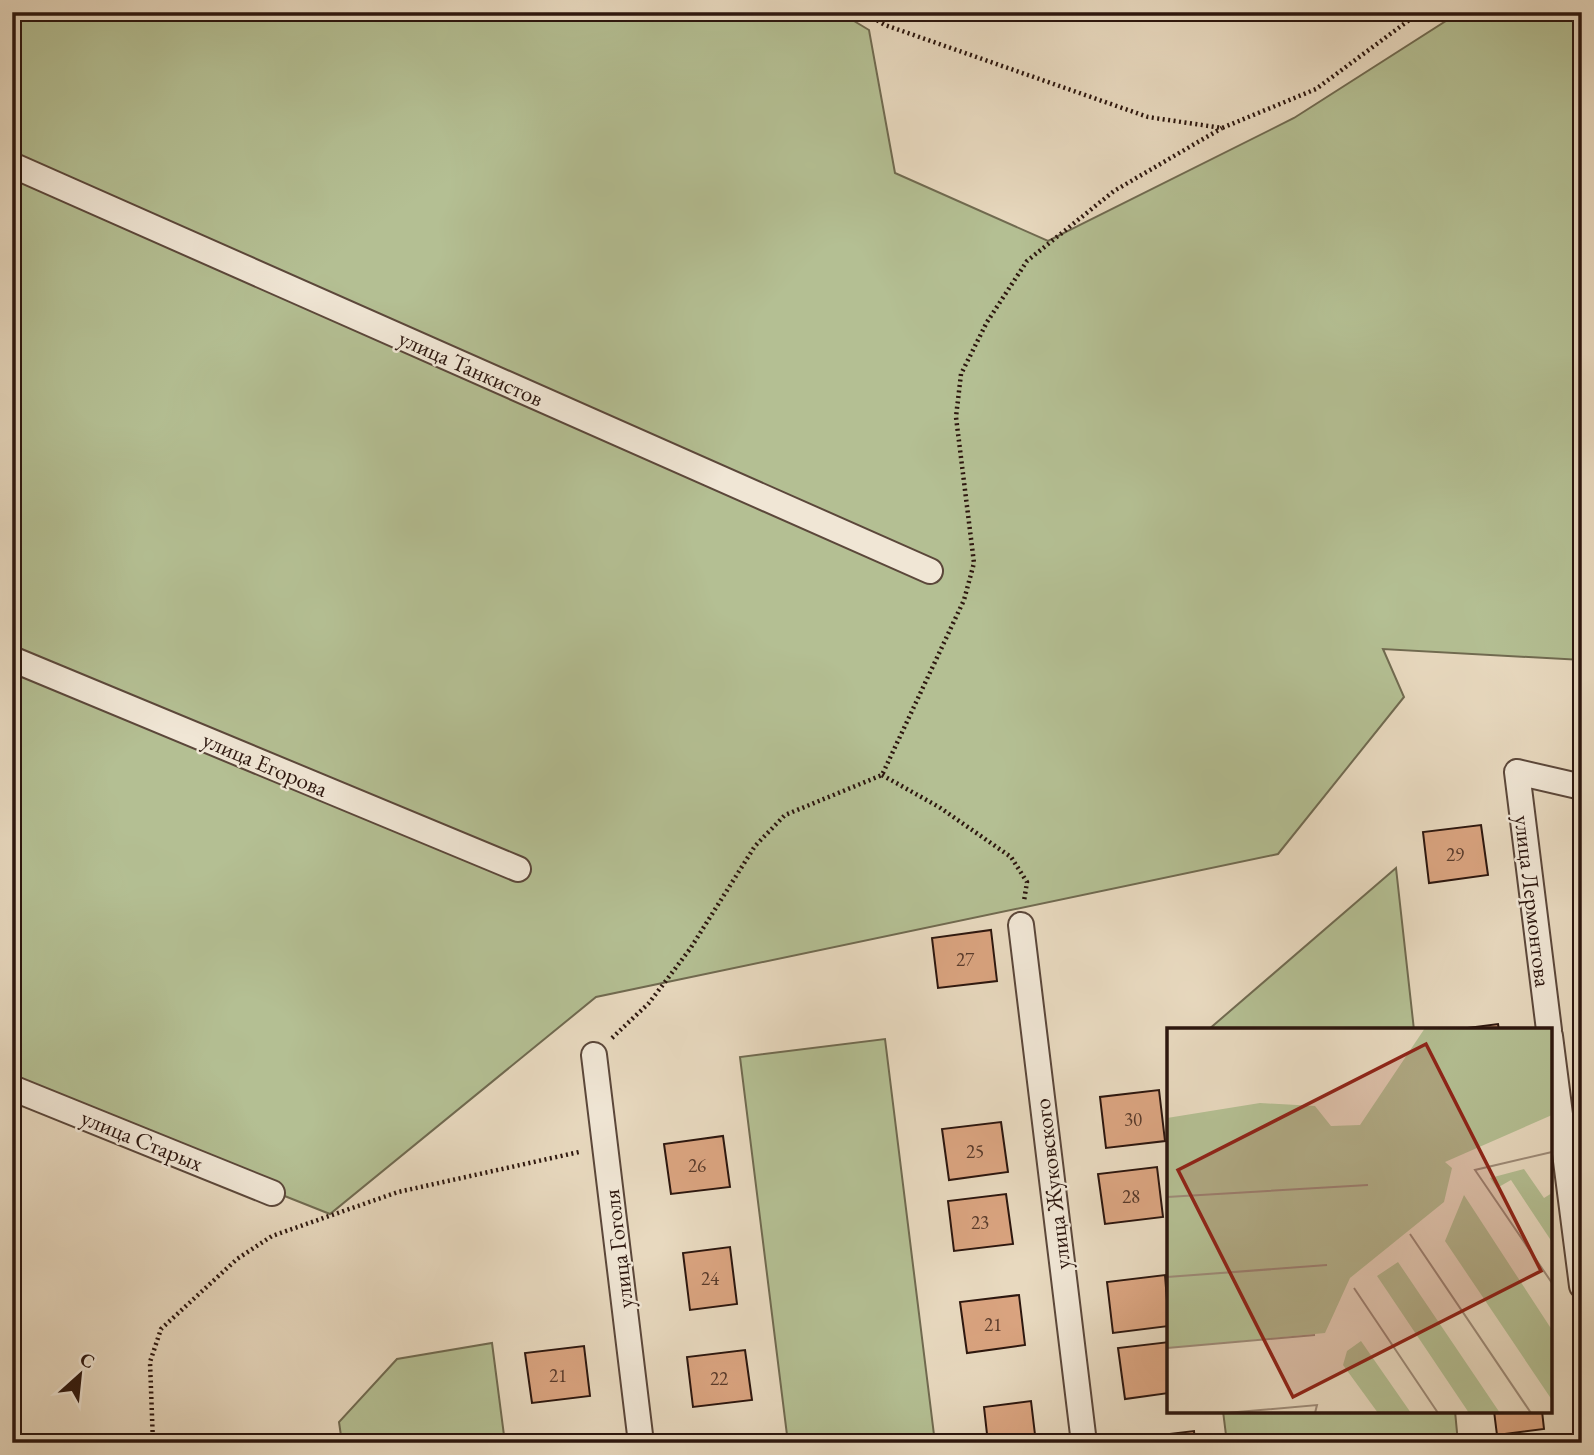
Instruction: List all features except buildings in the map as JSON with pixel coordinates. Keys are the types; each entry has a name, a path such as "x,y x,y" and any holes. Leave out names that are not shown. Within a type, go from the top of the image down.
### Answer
{"street":[{"name":"улица Танкистов","path":"12,165 930,570"},
{"name":"улица Егорова","path":"12,659 518,869"},
{"name":"улица Лермонтова","path":"1549,1028 1517,772 1582,787"},
{"name":"улица Жуковского","path":"1021,925 1084,1443"},
{"path":"1552,1052 1582,1286"},
{"name":"улица Гоголя","path":"594,1055 641,1443"},
{"name":"улица Старых","path":"12,1087 272,1193"}],"path":[{"path":"863,12 886,25 1148,117 1222,128 1316,89 1420,12"},
{"path":"882,775 939,807 1011,857 1027,882 1021,925"},
{"path":"153,1443 150,1362 161,1329 237,1259 272,1236 398,1192 605,1146"}],"green space":[{"path":"12,12 839,12 869,30 895,173 1048,241 1294,118 1460,12 1582,12 1582,660 1383,649 1404,697 1278,854 596,997 330,1214 12,1088"},
{"path":"1575,850 1582,851 1582,913"},
{"path":"1396,868 1414,1028 1210,1028"},
{"path":"885,1039 935,1443 788,1443 740,1057"},
{"path":"492,1343 505,1443 342,1443 339,1422 397,1359"},
{"path":"1223,1413 1455,1413 1458,1443 1227,1443"}]}
